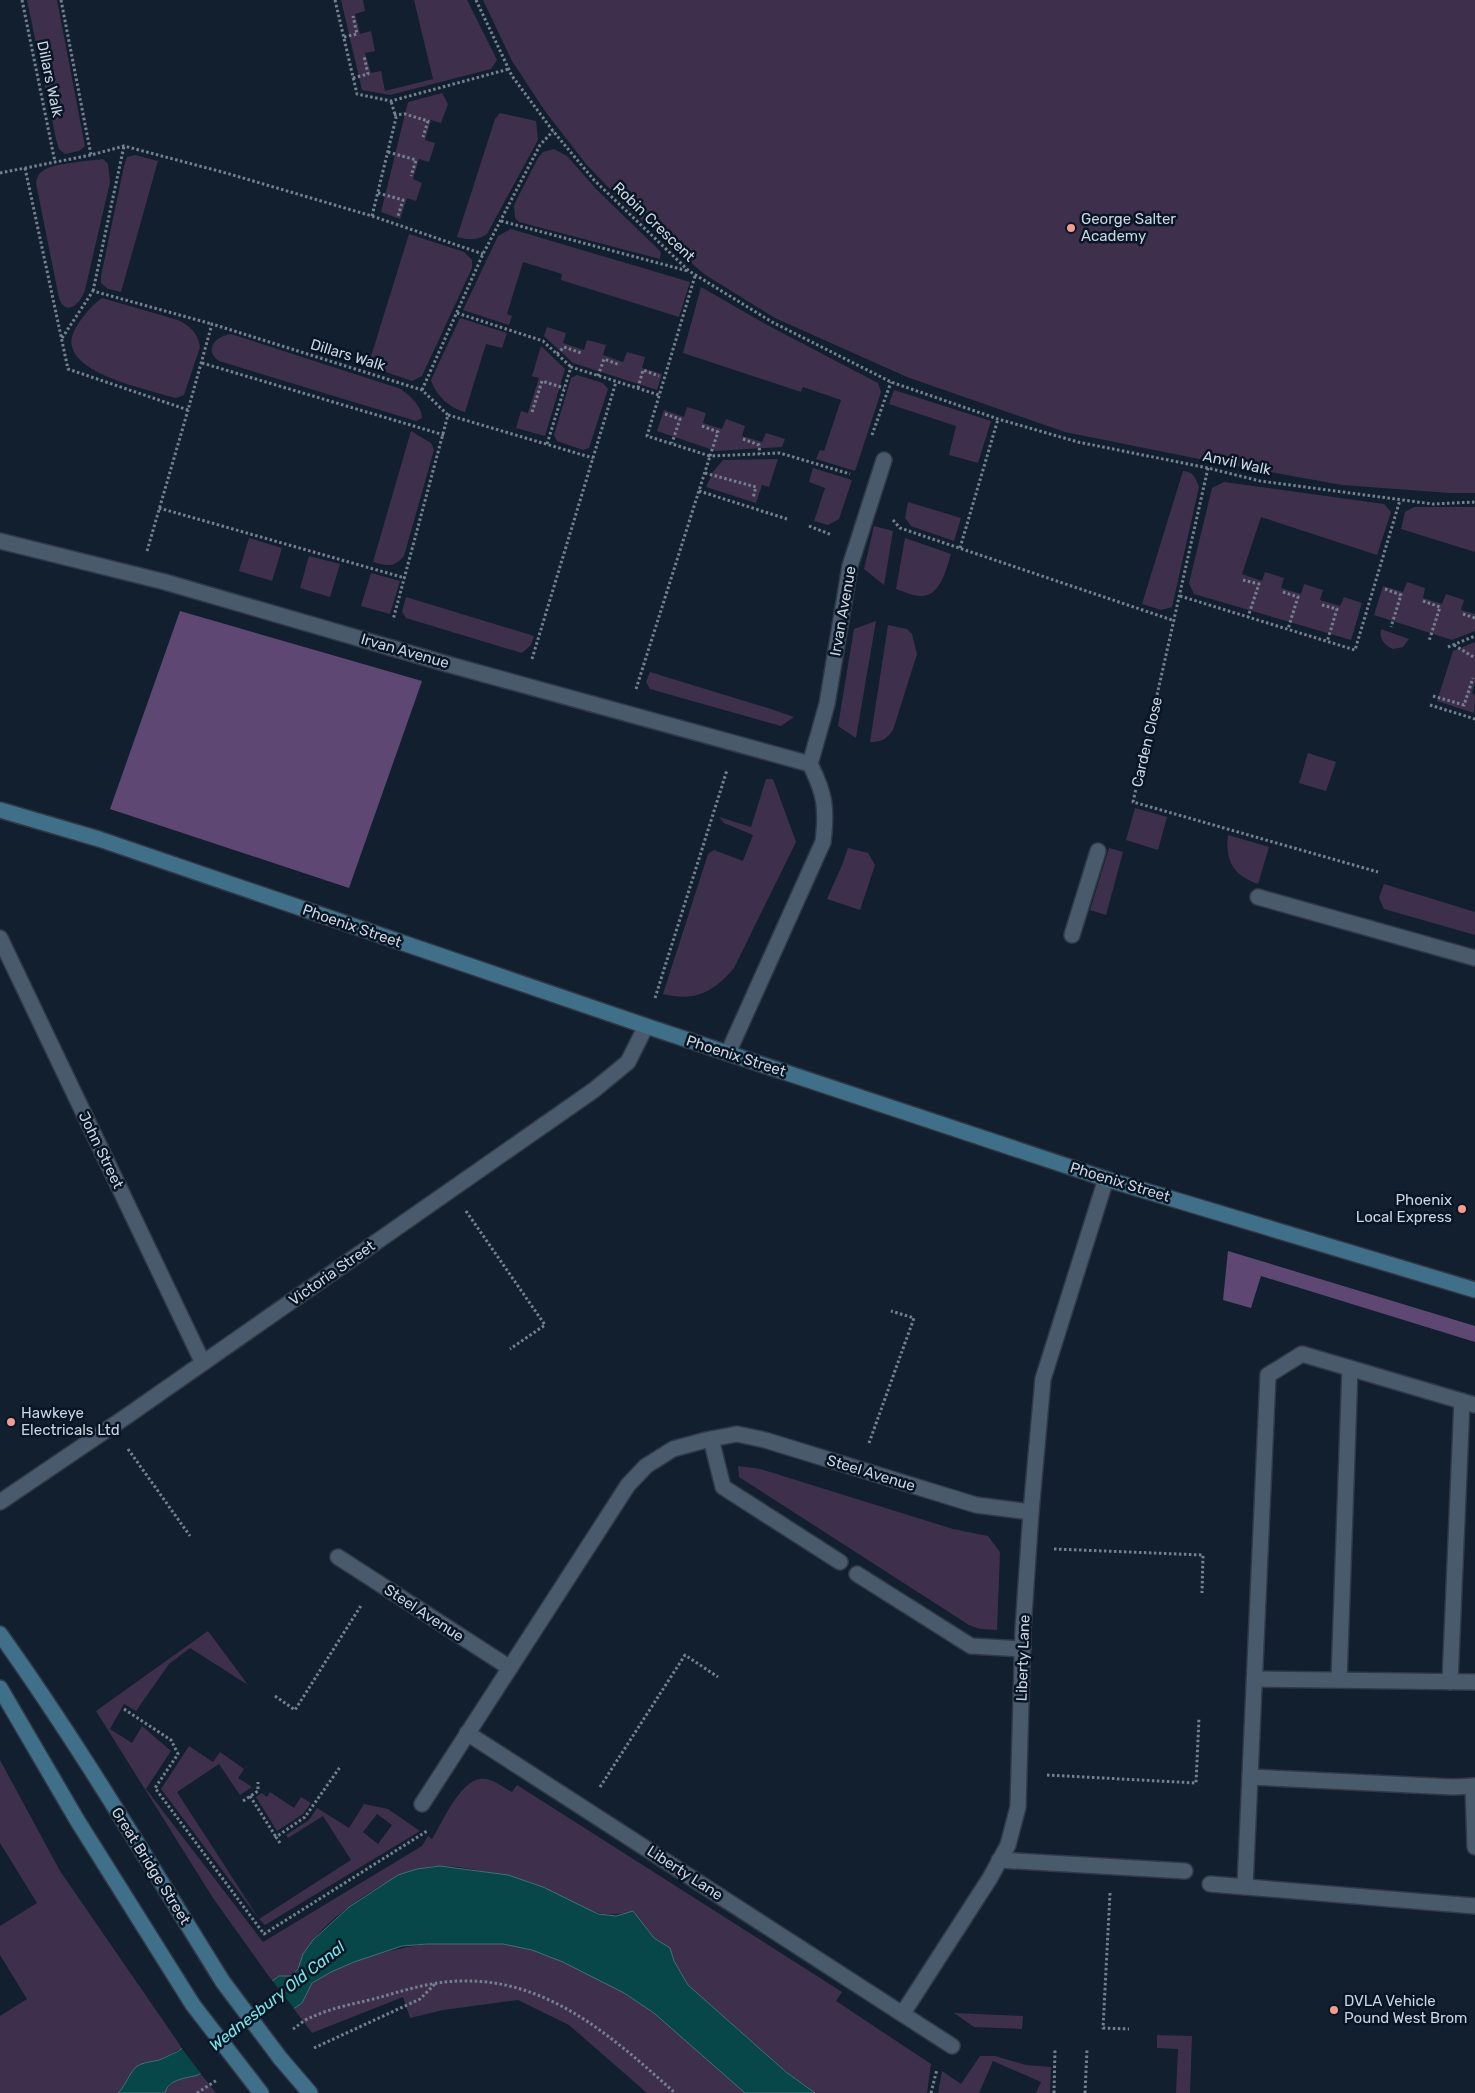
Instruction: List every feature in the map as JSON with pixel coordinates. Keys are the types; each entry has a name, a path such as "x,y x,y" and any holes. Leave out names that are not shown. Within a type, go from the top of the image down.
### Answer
{"main road":[{"name":"Phoenix Street","path":"0,810 108,842 646,1026 1106,1179 1475,1290"},
{"name":"Great Bridge Street","path":"0,1634 84,1759 223,1982 280,2058 310,2093"},
{"path":"0,1688 77,1820 193,2005 261,2093"}],"street":[{"name":"Irvan Avenue","path":"0,541 166,582 447,664 810,764 827,704 850,566 884,460"},
{"path":"728,1053 823,842 826,810 820,785 810,764"},
{"path":"1072,935 1098,851"},
{"path":"1258,897 1475,958"},
{"name":"John Street","path":"0,938 203,1363"},
{"name":"Victoria Street","path":"0,1502 594,1090 628,1062 646,1026"},
{"name":"Liberty Lane","path":"903,2013 990,1878 1008,1845 1018,1807 1023,1649 1031,1512 1043,1379 1106,1179"},
{"path":"1245,1887 1268,1375 1302,1354 1469,1403 1450,1682"},
{"path":"1340,1680 1350,1368"},
{"name":"Steel Avenue","path":"422,1804 628,1485 646,1466 673,1449 737,1434 765,1440 976,1506 1031,1512"},
{"path":"711,1439 723,1487 840,1562"},
{"name":"Steel Avenue","path":"338,1557 510,1668"},
{"path":"858,1574 971,1646 1023,1649"},
{"path":"1254,1679 1475,1682"},
{"name":"Liberty Lane","path":"467,1734 952,2046"},
{"path":"1250,1777 1474,1786 1475,1847"},
{"path":"1000,1860 1185,1871"},
{"path":"1210,1884 1475,1906"}],"path":[{"name":"Dillars Walk","path":"22,0 55,162"},
{"name":"Dillars Walk","path":"61,0 91,155"},
{"path":"335,0 357,94 391,100 509,69"},
{"name":"Robin Crescent","path":"476,0 509,69 553,131 594,180 689,272 772,322 891,382"},
{"path":"344,37 357,34 353,16"},
{"path":"353,78 368,74 364,56"},
{"path":"372,216 396,118 391,100"},
{"path":"394,115 405,114 428,121 423,137"},
{"path":"422,390 483,254 540,144 553,131"},
{"path":"62,338 93,291 124,146"},
{"path":"0,173 91,155 124,146 226,173 372,216 483,254"},
{"path":"388,152 416,160 411,176"},
{"path":"25,168 68,369 188,410"},
{"path":"378,193 403,200 398,216"},
{"path":"500,221 689,272"},
{"path":"696,276 647,436 710,456 780,453 854,475"},
{"name":"Dillars Walk","path":"93,291 212,324 422,390 448,415"},
{"path":"457,313 543,341 571,367 660,396"},
{"path":"147,551 212,324"},
{"path":"557,354 564,347 581,353"},
{"path":"598,376 604,359 620,364"},
{"path":"202,363 444,435"},
{"path":"547,444 571,367"},
{"path":"638,388 643,370 659,376"},
{"path":"532,412 542,381 564,388"},
{"path":"532,662 616,382"},
{"name":"Anvil Walk","path":"891,382 998,419 1078,442 1208,468 1260,481 1432,504 1475,502"},
{"path":"665,414 680,419 672,444"},
{"path":"393,620 448,415 593,458"},
{"path":"960,548 998,419"},
{"path":"636,689 718,432 702,426"},
{"path":"743,440 759,445 760,454"},
{"name":"Carden Close","path":"1208,468 1133,802 1378,872"},
{"path":"705,473 756,487 753,498"},
{"path":"699,491 788,520"},
{"path":"1180,596 1355,650 1400,500"},
{"path":"159,508 404,578"},
{"path":"900,528 1175,620"},
{"path":"1243,580 1259,584 1248,617"},
{"path":"1385,589 1401,595 1391,627"},
{"path":"1283,592 1298,597 1288,630"},
{"path":"1424,601 1440,607 1429,641"},
{"path":"1322,605 1337,610 1327,642"},
{"path":"1462,614 1475,618"},
{"path":"1448,648 1475,636"},
{"path":"1454,645 1475,658"},
{"path":"1433,696 1464,705 1473,678"},
{"path":"1430,705 1475,718"},
{"path":"655,998 730,762"},
{"path":"465,1209 545,1325 510,1349"},
{"path":"866,1452 914,1318 891,1311"},
{"path":"124,1444 190,1536"},
{"path":"1050,1549 1203,1555 1202,1593"},
{"path":"275,1696 295,1710 376,1582"},
{"path":"596,1792 685,1655 718,1677"},
{"path":"124,1710 170,1740 178,1754 155,1788 264,1934 430,1830"},
{"path":"1039,1775 1196,1783 1198,1718"},
{"path":"276,1837 305,1817 340,1767"},
{"path":"243,1801 258,1791 258,1782"},
{"path":"250,1796 280,1844"},
{"path":"1111,1866 1102,2028 1130,2029"},
{"path":"288,2032 312,2017 411,1988 464,1981 490,1983 517,1988 549,1999 587,2020 638,2060 675,2093"},
{"path":"314,2048 420,1999 436,1984"},
{"path":"1054,2093 1055,2049"},
{"path":"1085,2093 1087,2050"},
{"path":"931,2093 938,2063"},
{"path":"196,2093 224,2075"}],"shaded area":[{"path":"27,0 57,0 85,146 79,151 65,154 59,149"},
{"path":"341,0 363,0 365,11 355,14 360,34 371,31 375,51 365,53 371,73 381,71 385,91 433,79 414,0 467,0 497,60 491,69 390,95 362,90"},
{"name":"George Salter Academy","path":"483,0 1475,0 1475,493 1450,493 1342,485 1065,432 907,377 775,318 704,274 628,208 586,164 545,111 512,61"},
{"path":"442,93 448,104 441,123 431,120 425,140 435,143 429,162 419,159 413,179 422,183 416,201 407,198 400,219 381,212 408,102"},
{"path":"500,113 536,121 538,140 487,234 473,239 457,237 495,119"},
{"path":"554,149 567,156 597,190 661,252 660,259 519,222 515,218 514,206 538,158 543,152"},
{"path":"135,155 158,161 121,292 108,289 101,283 101,276 124,166 127,157"},
{"path":"103,159 108,164 110,182 85,290 77,304 69,308 62,304 59,298 36,181 41,172 49,168"},
{"path":"511,229 690,282 679,317 561,280 562,274 523,262 507,314 512,316 509,325 463,310 498,236"},
{"path":"409,234 464,252 472,260 472,268 422,376 412,381 368,366"},
{"path":"701,287 769,326 878,383 881,392 855,471 816,459 820,450 824,451 841,400 803,387 801,392 683,353"},
{"path":"102,298 178,320 193,330 200,347 184,395 176,398 119,381 85,364 75,353 72,340 78,324"},
{"path":"460,318 507,333 502,348 486,344 465,412 444,400 436,391 431,380"},
{"path":"547,327 566,333 563,343 584,350 587,340 606,345 603,355 623,362 627,352 645,357 642,368 662,374 657,390 573,363 544,336"},
{"path":"231,334 401,389 418,405 422,418 416,421 219,361 212,352 213,344 221,337"},
{"path":"541,346 565,369 545,436 516,428 521,411 528,413 539,378 532,376"},
{"path":"577,375 603,383 608,389 589,448 583,450 557,441 554,435 571,378"},
{"path":"894,390 991,421 978,463 949,455 956,426 889,404"},
{"path":"687,407 706,413 703,423 722,429 726,419 745,426 742,436 762,442 766,433 785,439 782,447 716,451 657,431 664,410 684,417"},
{"path":"411,431 431,443 434,450 404,556 397,563 390,565 373,562"},
{"path":"778,459 769,487 762,485 756,503 706,487 713,472 723,460"},
{"path":"813,468 852,480 839,519 828,525 814,521 825,488 809,482"},
{"path":"1183,471 1194,476 1199,487 1172,607 1161,610 1142,604"},
{"path":"1224,482 1384,504 1391,512 1377,555 1261,517 1242,574 1262,581 1265,572 1284,578 1281,588 1301,594 1304,584 1323,590 1320,600 1340,606 1344,597 1362,603 1351,640 1194,594 1189,583 1212,488"},
{"path":"908,502 961,518 954,541 911,526 905,518"},
{"path":"1414,507 1475,507 1475,552 1401,529 1405,512"},
{"path":"874,526 893,531 884,585 864,569"},
{"path":"249,538 282,548 272,581 239,571"},
{"path":"905,538 951,554 945,574 938,587 927,595 914,595 896,589"},
{"path":"309,556 340,564 330,597 300,588"},
{"path":"371,573 400,581 390,614 361,606"},
{"path":"1407,582 1425,588 1423,598 1442,604 1446,594 1464,600 1461,610 1475,614 1475,631 1452,640 1374,615 1383,586 1403,592"},
{"path":"406,597 534,636 531,645 522,653 406,618 402,612"},
{"path":"180,611 422,681 349,888 110,809"},
{"path":"876,621 856,738 838,726 854,629"},
{"path":"888,625 907,629 912,634 917,654 893,730 883,740 870,742"},
{"path":"1381,629 1409,639 1403,647 1393,649 1383,641"},
{"path":"1475,642 1475,683 1472,693 1475,695 1474,713 1437,701 1453,651"},
{"path":"650,672 794,717 781,726 650,689 646,682"},
{"path":"1308,753 1336,762 1326,791 1299,783"},
{"path":"766,779 773,779 796,842 734,968 727,976 711,989 694,996 685,997 663,994 708,854 714,850 743,861 753,835 724,823 719,817 751,827"},
{"path":"1135,808 1167,817 1158,850 1126,840"},
{"path":"1228,835 1269,847 1258,884 1242,876 1232,866 1228,852"},
{"path":"848,848 868,853 875,865 860,910 827,899"},
{"path":"1109,848 1123,852 1106,915 1090,910"},
{"path":"1384,884 1475,912 1475,935 1384,909 1379,898"},
{"path":"1228,1251 1475,1326 1475,1342 1261,1276 1251,1308 1223,1300"},
{"path":"738,1466 760,1469 953,1529 988,1536 1000,1552 997,1630 980,1629 969,1625 739,1477"},
{"path":"208,1631 248,1685 190,1648 169,1664 136,1711 124,1704 110,1729 132,1743 142,1726 171,1751 146,1789 263,1942 422,1846 428,1836 432,1839 452,1804 465,1787 473,1781 488,1779 512,1792 517,1785 842,1992 836,2001 931,2064 927,2093 815,2093 786,2072 688,1985 674,1961 670,1948 654,1938 633,1911 620,1914 598,1913 579,1906 541,1886 502,1875 470,1869 441,1866 425,1868 407,1873 371,1891 338,1915 324,1928 310,1944 292,1976 279,1976 273,1982 213,1898 96,1711"},
{"path":"189,1746 213,1762 220,1752 244,1769 238,1778 252,1787 240,1795 219,1764 177,1792 259,1919 161,1789"},
{"path":"0,1760 60,1871 182,2048 161,2059 148,2062 127,2078 123,2088 118,2093 0,2093 0,2016 27,1999 0,1955 0,1926 37,1903 0,1843"},
{"path":"270,1792 294,1808 301,1797 311,1803 303,1814 277,1831 256,1797 262,1793 267,1797"},
{"path":"364,1804 388,1809 420,1831 265,1925 259,1919 351,1860 323,1816 288,1838 286,1835 309,1820 317,1808 349,1828","holes":["377,1814 392,1825 378,1844 363,1832"]},
{"path":"494,1943 522,1947 542,1953 582,1970 621,1990 678,2031 745,2093 647,2093 569,2025 518,2000 443,2010 410,2018 403,1997 312,2033 294,2009 312,1984 334,1970 349,1963 383,1953 427,1944"},
{"path":"954,2013 1023,2016 1022,2029 974,2027"},
{"path":"1157,2035 1192,2036 1190,2093 1176,2093 1178,2049 1157,2048"},
{"path":"980,2056 995,2056 1026,2065 1051,2067 1050,2093 1036,2093 1041,2082 993,2061 979,2093 938,2093 942,2071 961,2084"},
{"path":"201,2074 216,2093 165,2093 165,2089 178,2079"}],"water":[{"name":"Wednesbury Old Canal","path":"440,1866 508,1875 543,1887 598,1914 616,1916 633,1911 654,1938 670,1948 674,1961 688,1985 786,2072 815,2093 745,2093 654,2013 624,1993 563,1962 532,1950 503,1944 427,1944 402,1946 331,1972 312,1983 302,2003 198,2075 174,2082 167,2088 165,2093 118,2093 136,2067 177,2052 279,1976 292,1976 298,1969 303,1954 313,1940 349,1907 398,1875 417,1869"}],"pier":[{"path":"271,1979 295,2010 202,2075 180,2046"}],"place":[{"name":"George Salter Academy","path":"1071,228"},
{"name":"Phoenix Local Express","path":"1462,1209"},
{"name":"Hawkeye Electricals Ltd","path":"11,1422"},
{"name":"DVLA Vehicle Pound West Brom","path":"1334,2010"}]}
